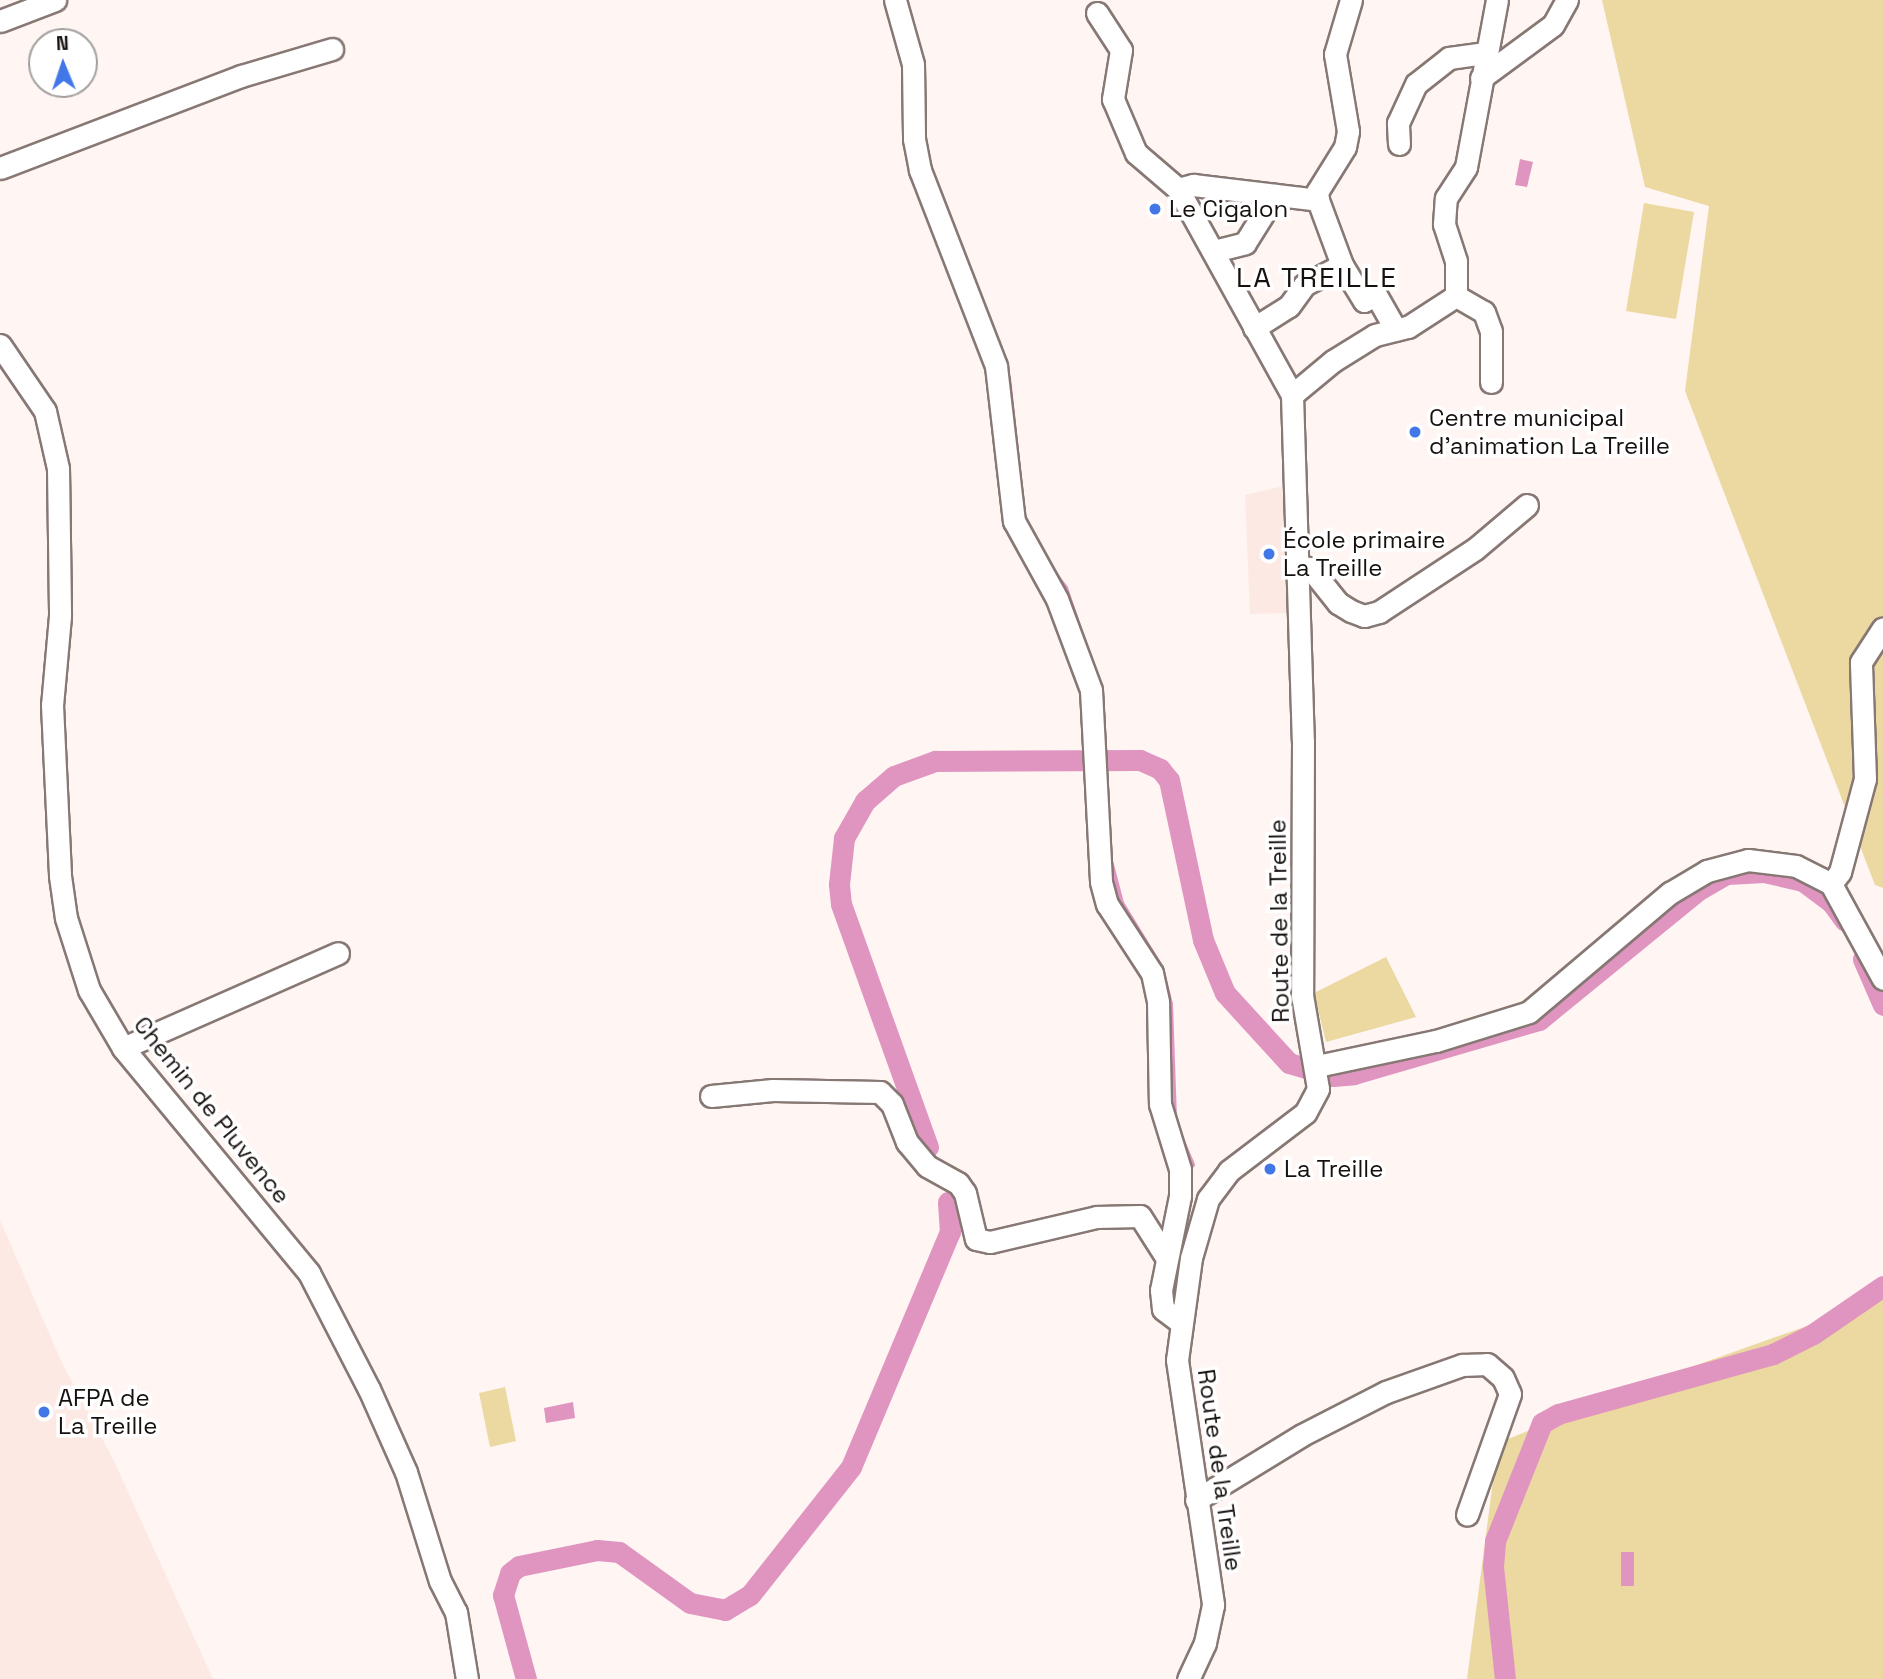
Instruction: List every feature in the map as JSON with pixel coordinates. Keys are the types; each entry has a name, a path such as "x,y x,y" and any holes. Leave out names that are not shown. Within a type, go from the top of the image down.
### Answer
{"street":[{"path":"0,21 55,0"},
{"path":"894,0 913,64 914,139 919,170 996,366 1014,521 1057,599 1091,690 1101,883 1107,904 1152,973 1158,1002 1160,1104 1180,1169 1180,1196 1166,1257 1163,1309 1179,1321"},
{"path":"1351,0 1335,54 1348,131 1345,147 1317,192 1318,200 1342,265 1396,330"},
{"path":"1456,296 1456,261 1444,224 1446,198 1466,167 1497,0"},
{"path":"1481,78 1553,25 1567,0"},
{"path":"1097,13 1121,50 1113,99 1136,153 1178,189 1292,395 1333,361 1375,335 1408,327 1456,296"},
{"path":"0,168 242,76 332,49"},
{"path":"1399,144 1398,123 1416,84 1449,58 1486,53"},
{"path":"1178,189 1193,185 1318,200"},
{"path":"1214,251 1245,243 1275,195"},
{"path":"1254,328 1289,306 1304,285 1342,265"},
{"path":"1456,296 1484,312 1491,331 1491,382"},
{"name":"Chemin de Pluvence","path":"0,345 45,411 58,468 60,616 52,705 60,876 66,918 89,990 123,1048 309,1273 369,1389 406,1472 440,1581 456,1612 467,1679"},
{"name":"Route de la Treille","path":"1188,1679 1205,1643 1213,1605 1178,1379 1179,1321 1208,1199 1238,1161 1306,1113 1317,1070 1302,995 1303,741 1292,395"},
{"path":"1297,566 1310,568 1338,603 1364,616 1379,612 1475,550 1527,505"},
{"path":"1831,884 1840,872 1865,779 1861,662 1883,628"},
{"path":"1317,1070 1436,1041 1529,1012 1670,893 1707,871 1748,860 1796,866 1831,884 1883,979"},
{"path":"123,1048 338,953"},
{"path":"711,1096 773,1090 880,1091 892,1104 907,1142 927,1166 948,1178 965,1193 973,1234 981,1242 1097,1217 1140,1216 1166,1257"},
{"path":"1196,1500 1302,1435 1386,1392 1462,1364 1487,1364 1503,1378 1510,1394 1468,1515"}],"shaded area":[{"path":"1602,0 1883,0 1883,888 1875,885 1685,391 1709,206 1645,187"},
{"path":"1520,159 1533,162 1527,187 1515,185"},
{"path":"1644,203 1694,212 1676,319 1626,311"},
{"name":"École primaire La Treille","path":"1288,485 1293,613 1250,614 1245,495"},
{"path":"1386,957 1416,1017 1326,1042 1314,993"},
{"name":"AFPA de La Treille","path":"0,1220 62,1363 114,1461 213,1679 0,1679"},
{"path":"1883,1299 1883,1679 1467,1679 1498,1443 1663,1377"},
{"path":"505,1387 516,1441 490,1447 479,1393"},
{"path":"573,1402 575,1418 546,1423 544,1408"},
{"path":"1621,1552 1634,1552 1634,1586 1621,1586"}],"waterway":[{"path":"1008,378 1018,468"},
{"path":"1053,572 1065,588 1087,652"},
{"path":"928,1147 841,904 839,884 844,838 865,801 894,776 935,761 1140,760 1160,769 1169,780 1203,940 1225,993 1289,1063 1333,1076 1354,1074 1539,1020 1697,891 1727,874 1764,872 1803,881 1832,903 1845,921"},
{"path":"1109,857 1121,903 1161,968 1170,1004 1174,1119"},
{"path":"1863,959 1883,1005"},
{"path":"1181,1139 1192,1165"},
{"path":"526,1679 503,1595 510,1573 519,1566 597,1550 619,1552 690,1603 725,1610 750,1595 851,1467 950,1232 948,1202"},
{"path":"1505,1679 1493,1566 1495,1541 1542,1423 1558,1414 1773,1354 1813,1334 1883,1286"}],"place":[{"name":"Le Cigalon","path":"1155,209"},
{"name":"Centre municipal d'animation La Treille","path":"1415,432"},
{"name":"École primaire La Treille","path":"1269,554"},
{"name":"La Treille","path":"1270,1169"},
{"name":"AFPA de La Treille","path":"44,1412"}],"district":[{"name":"LA TREILLE","path":"1317,277"}]}
